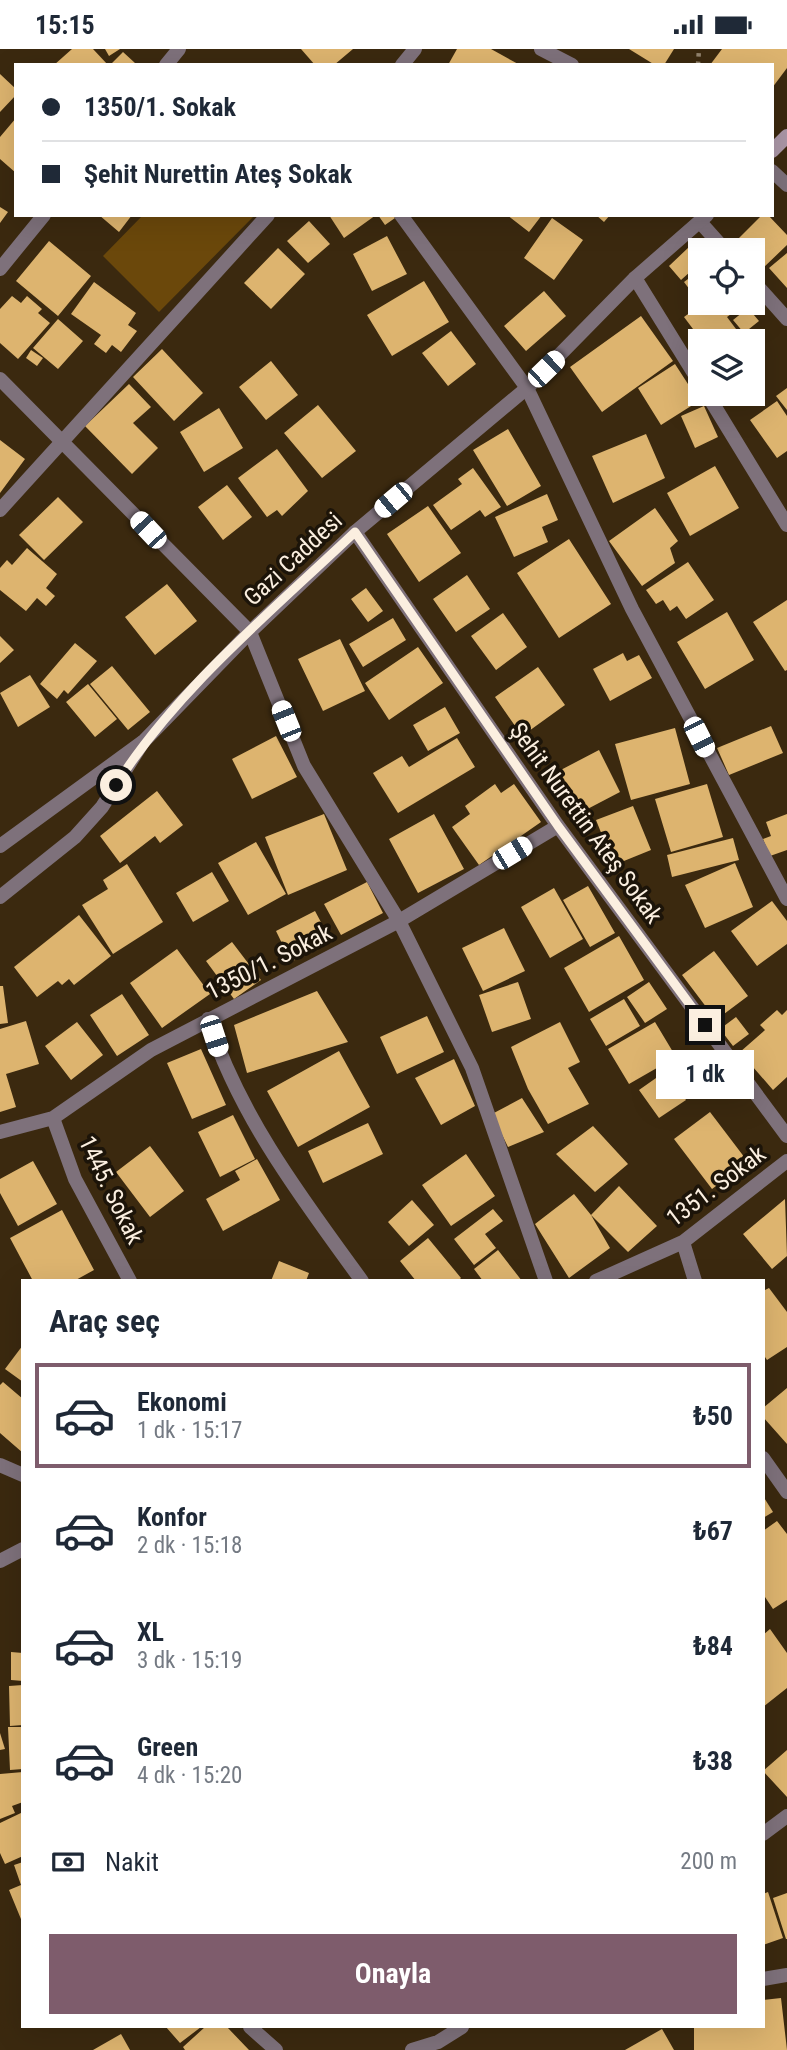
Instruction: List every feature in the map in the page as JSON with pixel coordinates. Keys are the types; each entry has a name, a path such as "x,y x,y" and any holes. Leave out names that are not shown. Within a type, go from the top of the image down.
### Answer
{"main road":[{"path":"774,150 787,136"}],"street":[{"path":"168,63 179,49"},
{"path":"404,63 415,49"},
{"path":"541,49 568,63"},
{"path":"774,173 787,185"},
{"path":"0,269 42,217"},
{"path":"0,510 266,217"},
{"path":"402,217 527,388 632,609 787,899"},
{"path":"704,219 717,238"},
{"name":"Gazi Caddesi","path":"0,846 144,741 250,632 355,532 527,388 635,278 704,219"},
{"path":"635,278 688,364"},
{"path":"765,294 787,319"},
{"path":"0,379 250,632 304,766 399,921 472,1068 545,1279"},
{"path":"714,406 787,525"},
{"name":"Şehit Nurettin Ateş Sokak","path":"355,532 558,826 787,1136"},
{"path":"0,897 75,837 102,807 144,741"},
{"name":"1350/1. Sokak","path":"0,1132 53,1118 151,1050 399,921 558,826"},
{"path":"208,1019 219,1052 289,1180 361,1279"},
{"name":"1445. Sokak","path":"53,1118 75,1179 129,1279"},
{"name":"1351. Sokak","path":"601,1279 683,1243 787,1161"},
{"path":"683,1243 694,1279"},
{"path":"765,1461 787,1492"},
{"path":"0,1465 21,1474"},
{"path":"0,1560 21,1550"},
{"path":"765,1830 787,1816"},
{"path":"765,1979 787,1975"},
{"path":"251,2028 276,2050"},
{"path":"412,2050 440,2046 460,2028"}],"shaded area":[{"path":"141,217 253,217 159,312 103,256"}],"building":[{"path":"72,49 93,49 106,63 56,63"},
{"path":"105,49 120,49 109,56"},
{"path":"301,49 353,49 336,63 313,63"},
{"path":"457,49 491,49 516,63 449,63"},
{"path":"629,49 674,49 665,63 652,63"},
{"path":"722,49 787,49 787,68 774,85 774,63 712,63"},
{"path":"123,52 135,63 112,63"},
{"path":"0,74 14,87 14,97 0,112"},
{"path":"14,120 14,171 0,159 0,137"},
{"path":"0,207 8,212 0,223"},
{"path":"101,217 130,217 119,232"},
{"path":"330,217 373,217 344,238"},
{"path":"379,217 394,217 395,218 385,225"},
{"path":"510,217 540,217 529,232"},
{"path":"760,217 770,217 787,235 787,245 765,266 765,238 739,238"},
{"path":"552,218 583,240 554,280 524,258"},
{"path":"309,221 330,244 308,263 287,241"},
{"path":"387,236 407,274 372,291 353,254"},
{"path":"49,241 91,276 58,316 16,281"},
{"path":"278,248 305,274 271,309 244,283"},
{"path":"688,248 688,274 681,280 669,266"},
{"path":"787,253 787,288 769,268"},
{"path":"424,281 449,322 392,356 367,315"},
{"path":"94,282 136,313 128,325 137,331 121,352 112,345 106,353 94,344 101,335 71,314"},
{"path":"544,291 566,316 526,351 504,326"},
{"path":"12,296 21,303 27,296 42,309 38,313 50,323 18,359 0,343 0,309"},
{"path":"688,314 730,315 727,317 736,329 693,329 684,317"},
{"path":"739,315 754,315 759,321 749,329 741,329 733,320"},
{"path":"641,316 673,361 602,412 570,367"},
{"path":"58,319 83,341 58,369 33,348"},
{"path":"451,331 476,364 448,386 422,353"},
{"path":"162,349 203,393 174,421 133,377"},
{"path":"31,350 43,358 37,366 26,358"},
{"path":"271,361 298,395 266,420 239,387"},
{"path":"675,364 688,384 688,406 691,406 661,425 638,388"},
{"path":"129,384 151,407 133,423 158,448 132,474 85,426"},
{"path":"787,388 787,410 776,396"},
{"path":"777,401 787,416 787,451 777,458 750,420"},
{"path":"318,405 356,451 322,478 284,433"},
{"path":"704,406 718,437 695,448 681,416"},
{"path":"219,408 243,448 204,472 180,432"},
{"path":"508,429 541,486 507,506 473,450"},
{"path":"646,434 665,478 613,503 592,456"},
{"path":"0,440 25,459 0,493"},
{"path":"277,449 308,491 282,516 277,510 267,517 238,478"},
{"path":"715,466 739,508 690,536 667,493"},
{"path":"473,468 501,507 485,517 480,510 451,530 433,505 462,484 458,479"},
{"path":"227,485 252,517 223,540 198,507"},
{"path":"547,494 558,520 542,527 548,542 514,557 495,517"},
{"path":"58,497 83,522 44,560 19,535"},
{"path":"428,506 461,553 419,582 387,534"},
{"path":"655,508 678,541 670,548 675,563 642,586 609,541"},
{"path":"569,539 611,604 559,638 517,573"},
{"path":"27,548 57,574 46,588 55,596 46,606 37,598 26,611 0,590 0,568 7,560 12,565"},
{"path":"688,562 714,600 686,619 677,606 670,611 663,600 656,604 646,590"},
{"path":"467,575 490,609 456,632 433,599"},
{"path":"167,584 197,621 155,655 125,617"},
{"path":"366,588 383,611 368,622 351,599"},
{"path":"787,600 787,670 785,671 753,622"},
{"path":"727,612 754,660 705,689 677,642"},
{"path":"503,613 527,647 496,670 471,636"},
{"path":"393,618 406,640 363,667 349,644"},
{"path":"0,636 14,650 0,663"},
{"path":"340,639 365,691 323,711 298,659"},
{"path":"75,643 97,661 68,694 64,690 57,699 40,684"},
{"path":"418,647 443,683 389,720 365,683"},
{"path":"623,653 627,661 639,655 652,678 610,701 593,669"},
{"path":"112,666 150,712 128,730 90,684"},
{"path":"538,667 565,705 522,736 495,697"},
{"path":"30,675 50,707 18,727 0,693"},
{"path":"88,684 117,719 95,737 66,702"},
{"path":"445,707 460,733 428,751 413,725"},
{"path":"771,726 783,753 729,775 717,748"},
{"path":"675,728 690,784 631,800 615,744"},
{"path":"276,736 297,777 252,799 232,759"},
{"path":"457,738 475,767 398,813 373,773 402,756 409,767"},
{"path":"599,750 620,792 576,815 555,773"},
{"path":"495,784 501,793 514,784 541,822 479,865 452,827 470,814 465,806"},
{"path":"707,784 723,837 671,852 655,799"},
{"path":"157,791 183,825 160,843 155,836 120,863 100,836"},
{"path":"633,806 651,850 614,865 596,820"},
{"path":"324,814 347,870 288,895 265,837"},
{"path":"434,814 464,869 418,893 389,839"},
{"path":"787,814 787,850 770,856 763,839 771,836 766,822"},
{"path":"733,838 739,860 672,877 667,855"},
{"path":"256,842 286,894 248,915 218,863"},
{"path":"735,863 753,907 705,928 685,885"},
{"path":"127,864 163,922 113,954 82,905 108,889 103,880"},
{"path":"212,872 229,901 193,922 176,893"},
{"path":"367,882 383,913 341,935 324,904"},
{"path":"588,886 615,933 590,947 563,900"},
{"path":"554,888 583,939 550,958 521,907"},
{"path":"772,901 787,921 787,944 757,966 731,931"},
{"path":"315,911 331,941 291,962 276,931"},
{"path":"79,915 111,956 74,985 69,979 62,985 58,981 37,997 14,967"},
{"path":"504,928 525,971 483,991 462,948"},
{"path":"619,936 644,980 589,1012 564,968"},
{"path":"232,942 261,980 234,999 206,961"},
{"path":"177,949 210,994 162,1028 130,983"},
{"path":"714,951 748,996 716,1020 682,975"},
{"path":"518,982 531,1019 492,1032 479,995"},
{"path":"649,982 667,1009 645,1023 627,997"},
{"path":"0,986 3,986 8,1023 0,1024"},
{"path":"317,991 348,1042 247,1073 234,1025"},
{"path":"122,994 149,1035 117,1056 90,1015"},
{"path":"624,999 640,1026 606,1046 590,1019"},
{"path":"777,1010 782,1015 787,1010 787,1077 773,1090 740,1052 765,1030 760,1025"},
{"path":"427,1016 444,1052 397,1074 380,1037"},
{"path":"736,1017 749,1034 733,1046 720,1029"},
{"path":"26,1021 39,1064 6,1074 16,1107 0,1112 0,1029"},
{"path":"77,1022 103,1055 71,1080 45,1046"},
{"path":"560,1022 580,1062 568,1068 589,1104 548,1124 528,1089 511,1047"},
{"path":"655,1022 676,1057 629,1084 608,1049"},
{"path":"201,1049 226,1105 192,1119 167,1063"},
{"path":"339,1051 370,1107 298,1147 267,1091"},
{"path":"704,1057 717,1076 701,1087 688,1068"},
{"path":"454,1059 475,1106 441,1125 415,1078"},
{"path":"666,1071 686,1100 659,1118 639,1090"},
{"path":"522,1098 544,1132 508,1147 492,1114"},
{"path":"710,1112 748,1162 712,1189 674,1139"},
{"path":"233,1115 255,1159 220,1177 198,1132"},
{"path":"368,1123 383,1154 323,1183 308,1151"},
{"path":"593,1126 628,1164 595,1192 556,1154"},
{"path":"150,1146 184,1191 150,1217 116,1172"},
{"path":"466,1154 495,1196 451,1226 422,1185"},
{"path":"257,1159 280,1200 223,1231 206,1199 240,1180 235,1171"},
{"path":"33,1161 57,1204 18,1226 0,1193 0,1179"},
{"path":"619,1186 657,1226 628,1252 591,1215"},
{"path":"574,1194 591,1215 610,1248 569,1278 535,1224"},
{"path":"785,1199 787,1256 772,1269 743,1234"},
{"path":"412,1200 434,1225 409,1246 388,1222"},
{"path":"493,1209 503,1221 485,1234 496,1248 474,1265 454,1239"},
{"path":"62,1210 94,1270 78,1279 32,1279 10,1238"},
{"path":"428,1238 461,1278 414,1279 400,1261"},
{"path":"498,1250 520,1279 482,1279 474,1269"},
{"path":"279,1261 309,1273 307,1279 272,1279"},
{"path":"769,1288 787,1312 787,1347 767,1360 765,1357 765,1290"},
{"path":"21,1348 21,1381 5,1369"},
{"path":"3,1382 21,1397 21,1451 0,1433 0,1385"},
{"path":"787,1388 787,1444 765,1419 765,1406"},
{"path":"765,1499 773,1512 765,1517"},
{"path":"777,1521 787,1534 787,1600 773,1609 765,1597 765,1530"},
{"path":"770,1629 787,1653 787,1688 765,1705 765,1633"},
{"path":"11,1652 21,1653 21,1681 11,1680"},
{"path":"21,1685 21,1725 10,1726 9,1686"},
{"path":"8,1727 21,1727 21,1769 10,1770"},
{"path":"0,1733 5,1749 0,1750"},
{"path":"787,1750 787,1797 765,1773 765,1769"},
{"path":"21,1772 21,1803 12,1806 15,1813 0,1819 0,1774"},
{"path":"21,1813 21,1857 5,1864 0,1853 0,1823"},
{"path":"21,1863 21,1885 14,1865"},
{"path":"21,1885 21,1919 9,1890"},
{"path":"768,1892 783,1938 765,1944 765,1893"},
{"path":"787,1893 787,1939 786,1939 773,1898"},
{"path":"781,1998 787,2050 694,2050 694,2028 765,2028 765,2000"},
{"path":"167,2028 200,2028 180,2043"},
{"path":"204,2028 228,2028 249,2050 185,2050 183,2047"},
{"path":"662,2029 674,2050 625,2050"},
{"path":"121,2034 130,2050 93,2050"}],"route":[{"path":"116,785 144,741 250,632 355,532 558,826 705,1025"}]}
